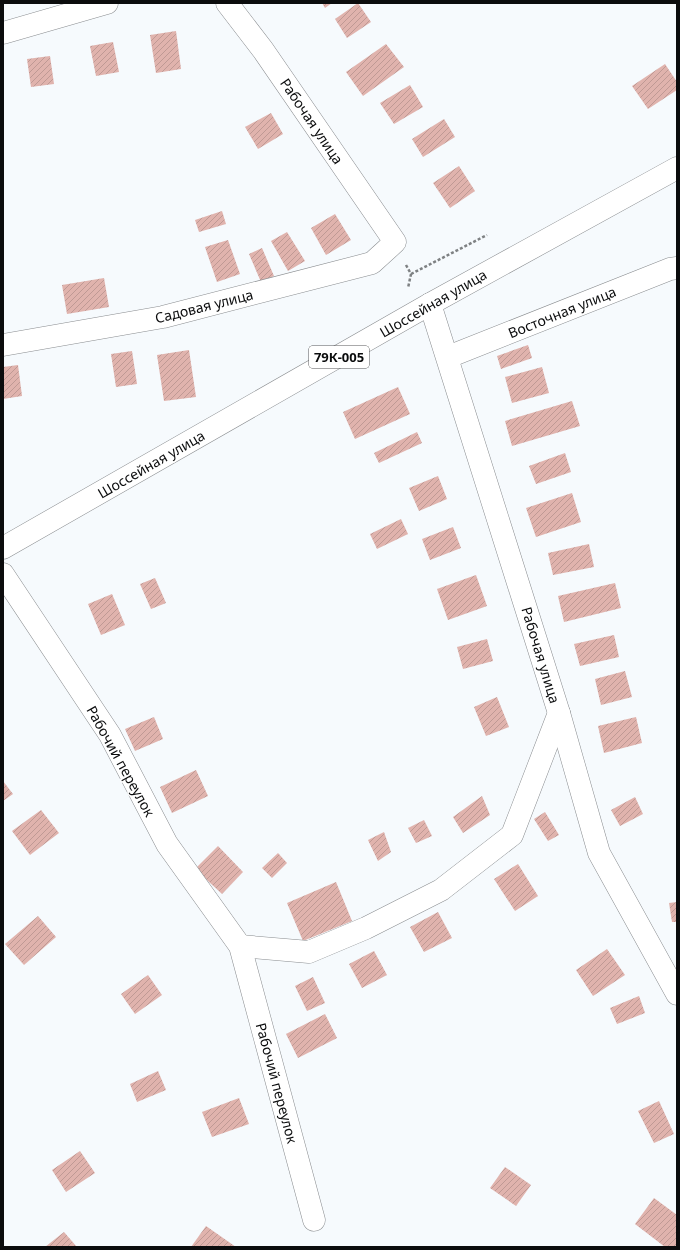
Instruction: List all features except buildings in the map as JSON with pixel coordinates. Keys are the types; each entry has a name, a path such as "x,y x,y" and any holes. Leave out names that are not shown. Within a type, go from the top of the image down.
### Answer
{"street":[{"path":"3,33 107,3"},
{"name":"Рабочая улица","path":"227,3 263,50 395,242"},
{"name":"Шоссейная улица","path":"3,548 430,304 677,168"},
{"name":"Садовая улица","path":"3,345 163,317 372,263 395,242"},
{"name":"Восточная улица","path":"448,357 670,269 677,268"},
{"name":"Рабочая улица","path":"430,304 448,357 559,713 599,853 677,994"},
{"name":"Рабочий переулок","path":"6,583 110,735 167,844 240,946 314,1220"},
{"path":"240,946 309,952 366,928 441,890 512,835 559,713"}],"path":[{"path":"411,274 487,235"},
{"path":"395,242 411,274 408,289"}]}
